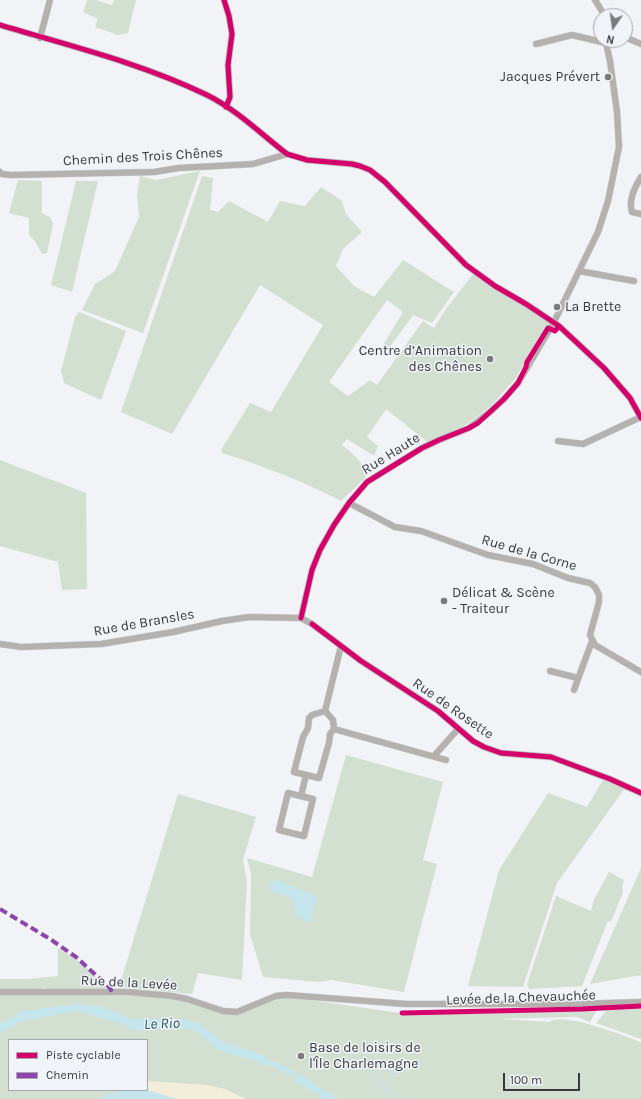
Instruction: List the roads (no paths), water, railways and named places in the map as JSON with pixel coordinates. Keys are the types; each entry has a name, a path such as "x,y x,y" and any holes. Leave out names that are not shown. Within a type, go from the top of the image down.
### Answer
{"street":[{"path":"40,38 50,0"},
{"path":"224,0 229,16 232,34 228,65 230,97 226,107"},
{"path":"0,25 40,38 126,62 207,96 226,107 287,154 307,160 352,164 370,170 385,182 466,265 495,286 554,322 604,368 630,398 641,417 583,444 558,441"},
{"path":"536,44 572,34 593,39"},
{"name":"Rue Haute","path":"301,618 312,570 320,550 334,525 349,503 367,482 422,448 469,428 490,412 518,383 554,322 598,232 608,201 619,147 617,112 608,48"},
{"name":"Chemin des Trois Chênes","path":"0,172 2,174 11,175 154,172 179,168 253,164 287,154"},
{"path":"641,177 632,196 631,207 632,212 641,214"},
{"path":"579,271 634,281"},
{"name":"Rue de la Corne","path":"349,503 395,527 421,531 488,555 533,564 568,578 590,583 595,587 599,595 590,635 592,641 574,690"},
{"name":"Rue de Bransles","path":"0,644 21,647 101,644 249,617 301,618"},
{"name":"Rue de Rosette","path":"301,618 312,624 361,661 438,711 473,741 492,751 549,757 641,792"},
{"path":"592,641 595,646 641,672"},
{"path":"325,711 341,646"},
{"path":"550,671 578,678"},
{"path":"325,711 332,720 334,729 329,737 319,778 294,772 308,728 309,718 312,715 325,711"},
{"path":"334,729 446,760"},
{"path":"434,756 458,729"},
{"path":"301,796 306,775"},
{"path":"288,793 301,796 313,799 304,836 279,830 288,793"},
{"name":"Rue de la Levée","path":"0,992 128,992 172,996 222,1011 237,1012 276,996"},
{"name":"Levée de la Chevauchée","path":"276,996 299,995 365,1002 406,1004 577,1004 641,1002"}],"water":[{"path":"274,880 281,881 316,896 317,898 312,919 310,921 307,922 297,916 291,897 272,892 270,886"},
{"name":"Le Rio","path":"77,1004 98,1006 131,1019 184,1019 198,1023 224,1042 254,1052 294,1071 290,1077 276,1068 217,1049 198,1033 188,1028 132,1030 124,1024 76,1011 22,1021 0,1034 0,1024 23,1011"},
{"path":"298,1073 340,1099 325,1099 294,1081"},
{"path":"148,1090 176,1099 97,1099 120,1091"}],"waterway":[{"path":"371,1061 395,1073 392,1079"},
{"path":"365,1067 388,1092 401,1099"},
{"path":"386,1090 391,1082"}],"place":[{"name":"Jacques Prévert","path":"608,77"},
{"name":"La Brette","path":"557,307"},
{"name":"Centre d’Animation des Chênes","path":"490,359"},
{"name":"Délicat & Scène - Traiteur","path":"444,601"},
{"name":"Base de loisirs de l'Île Charlemagne","path":"301,1056"}]}
